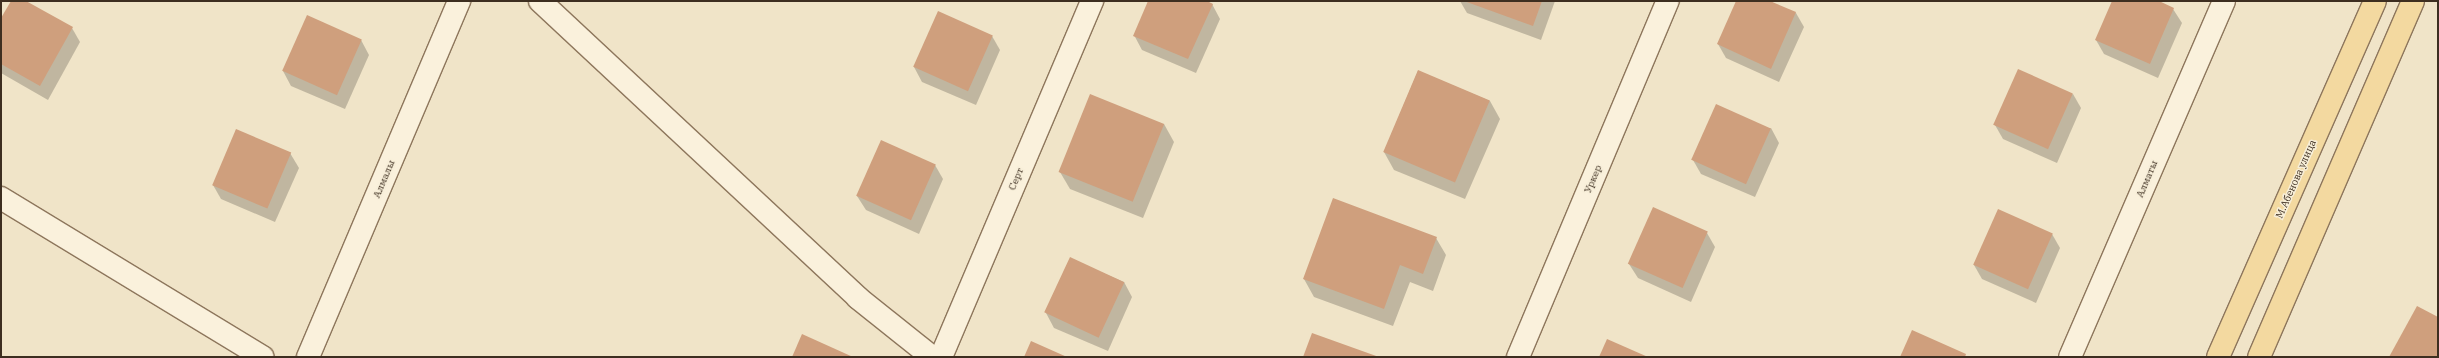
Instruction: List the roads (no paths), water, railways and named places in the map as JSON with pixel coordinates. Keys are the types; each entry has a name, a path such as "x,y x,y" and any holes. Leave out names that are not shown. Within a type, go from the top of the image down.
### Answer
{"main road":[{"name":"М.Абенова улица","path":"2218,357 2375,1"},
{"path":"2259,357 2413,1"}],"street":[{"name":"Алмалы","path":"308,357 460,1"},
{"path":"540,1 858,298 932,357"},
{"name":"Серт","path":"941,357 1092,1"},
{"name":"Уркер","path":"1518,357 1668,1"},
{"name":"Алматы","path":"2070,357 2224,1"},
{"path":"1,198 264,357"}]}
